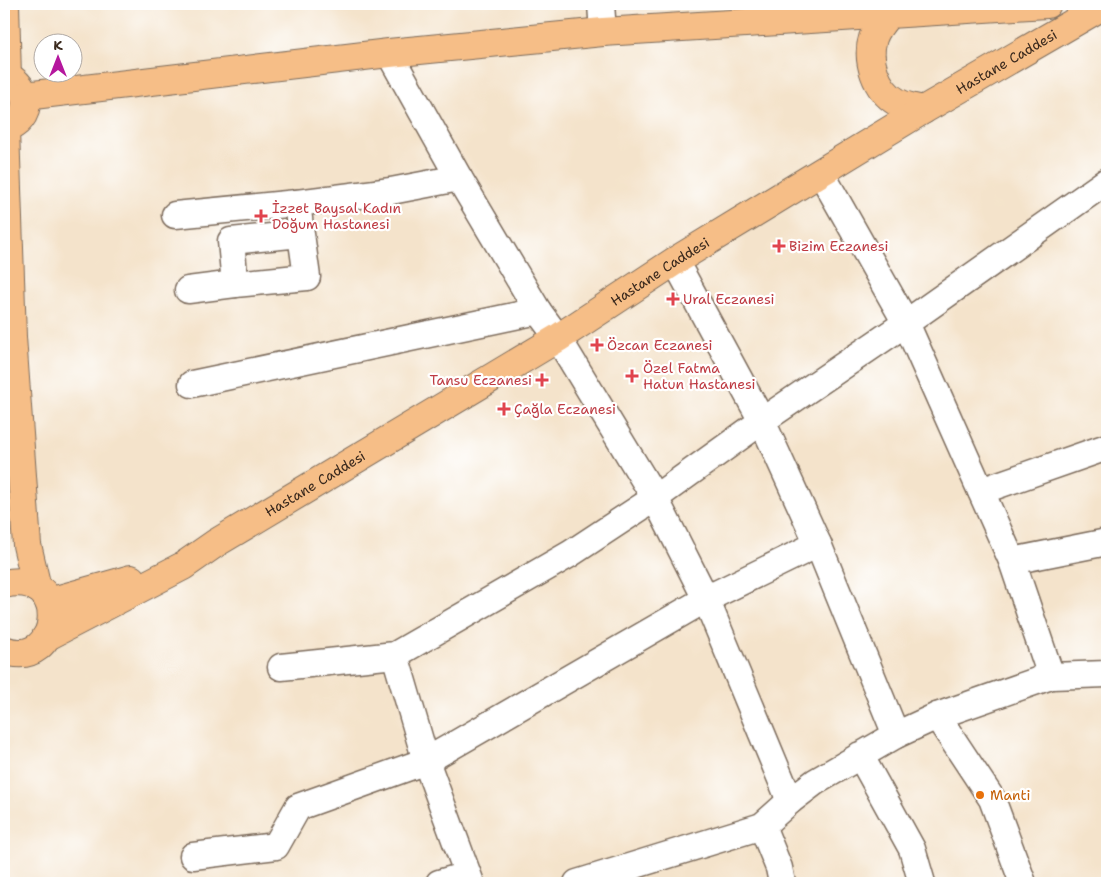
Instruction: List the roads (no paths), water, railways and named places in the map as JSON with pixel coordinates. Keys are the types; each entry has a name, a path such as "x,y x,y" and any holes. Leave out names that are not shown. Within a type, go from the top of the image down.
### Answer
{"main road":[{"path":"6,4 5,76 20,85 26,103 20,120 13,126 4,129 12,337 27,545 43,595 52,612 52,622 20,651"},
{"path":"25,96 389,53 603,32 888,15 931,7 1047,4"},
{"path":"1040,42 1055,21 1056,4"},
{"name":"Hastane Caddesi","path":"20,651 183,566 216,544 558,338 675,261 923,110 1106,4"},
{"path":"888,15 879,25 870,49 872,65 877,80 895,101 908,107 923,110"},
{"name":"Hastane Caddesi","path":"43,595 128,581 216,544"},
{"path":"4,584 24,583 43,595"}],"street":[{"path":"601,4 603,32"},
{"path":"389,53 459,178 538,311 558,338 655,498 706,599 790,801"},
{"path":"821,173 906,323 1012,560 1051,676"},
{"path":"175,215 297,203 391,191 459,178"},
{"path":"281,667 395,655 570,554 655,498 762,421 906,323 1107,181"},
{"path":"188,290 307,277 297,203"},
{"path":"235,284 231,241 301,234"},
{"path":"675,261 762,421 818,544 896,735"},
{"path":"192,384 538,311"},
{"path":"981,491 1107,447"},
{"path":"1012,560 1107,542"},
{"path":"193,856 276,846 298,807 426,761 706,599 818,544"},
{"path":"395,655 426,761 469,879 439,883"},
{"path":"577,883 762,826 790,801 816,782 896,735 937,716 1051,676 1107,674"},
{"path":"937,716 992,799 1023,883"},
{"path":"860,755 912,849 922,883"},
{"path":"762,826 779,868 782,883"}],"place":[{"name":"İzzet Baysal Kadın Doğum Hastanesi","path":"261,216"},
{"name":"Bizim Eczanesi","path":"779,246"},
{"name":"Ural Eczanesi","path":"673,299"},
{"name":"Özcan Eczanesi","path":"597,345"},
{"name":"Özel Fatma Hatun Hastanesi","path":"632,376"},
{"name":"Tansu Eczanesi","path":"542,380"},
{"name":"Çağla Eczanesi","path":"504,409"},
{"name":"Manti","path":"980,795"}]}
